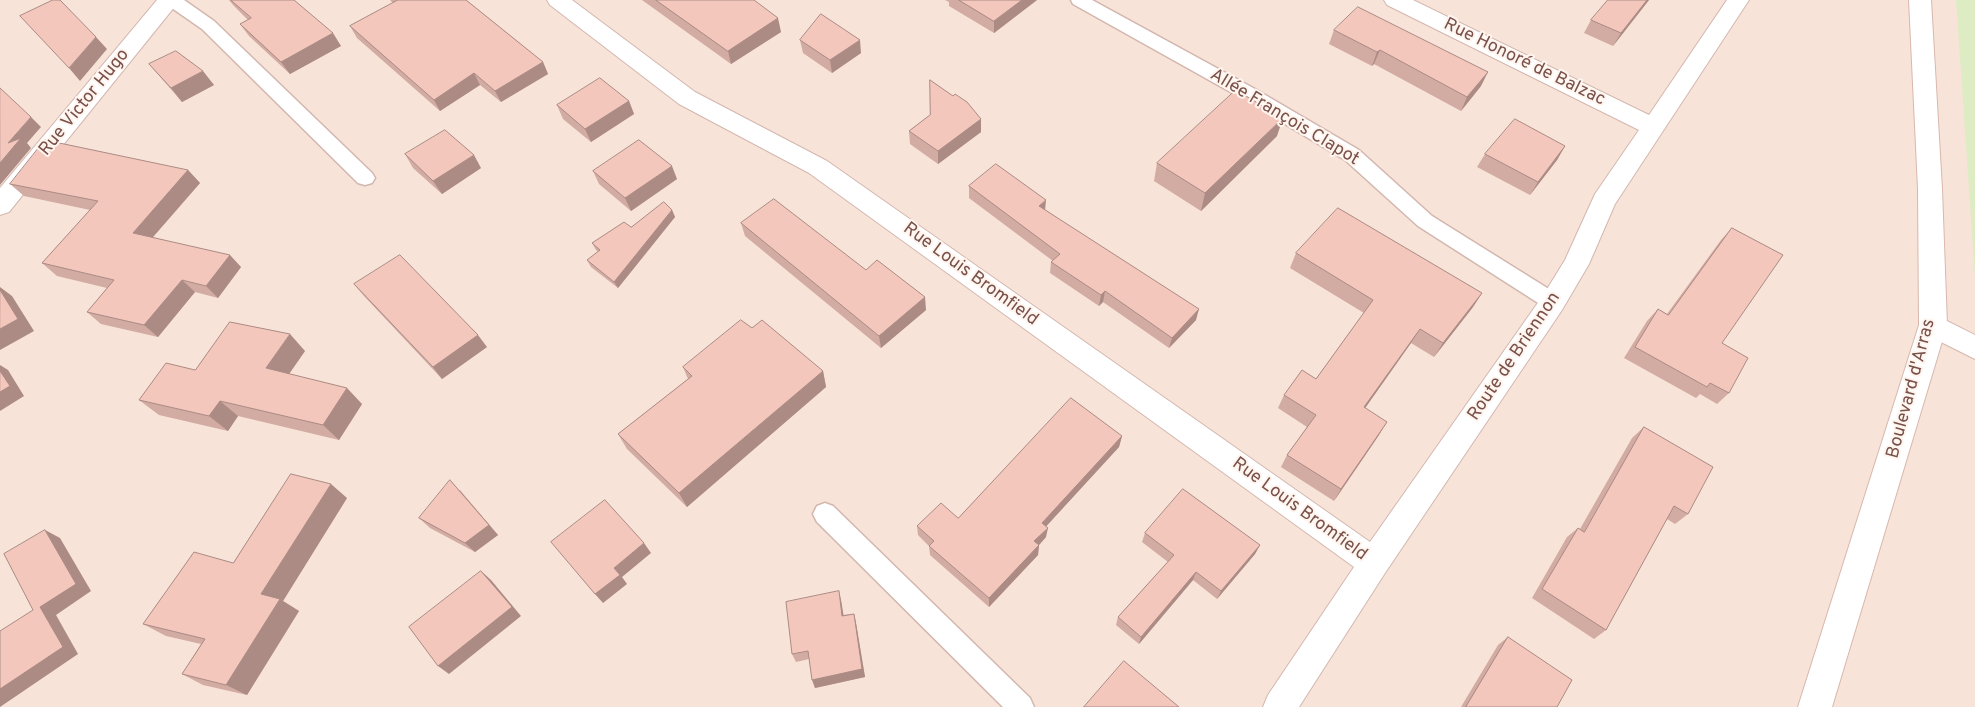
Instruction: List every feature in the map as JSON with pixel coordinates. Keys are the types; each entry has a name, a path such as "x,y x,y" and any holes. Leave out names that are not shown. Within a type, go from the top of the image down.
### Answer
{"street":[{"name":"Rue Victor Hugo","path":"0,205 170,0"},
{"name":"Rue Louis Bromfield","path":"558,0 687,98 818,167 1374,564"},
{"name":"Rue Honoré de Balzac","path":"1395,0 1653,126"},
{"name":"Route de Briennon","path":"1280,707 1374,564 1553,302 1576,264 1604,201 1637,155 1653,126 1738,0"},
{"name":"Boulevard d'Arras","path":"1815,707 1934,325 1930,189 1920,0"},
{"path":"1934,325 1975,348"}],"lane":[{"path":"170,0 208,25 365,178"},
{"name":"Allée François Clapot","path":"1078,0 1249,94 1352,155 1425,221 1553,302"},
{"path":"825,514 1021,707"}],"shaded area":[{"path":"0,0 1975,0 1975,707 0,707"}],"green space":[{"path":"1956,0 1975,0 1975,277"}],"building":[{"path":"53,0 60,0 96,37 69,68 20,16"},
{"path":"231,0 294,0 333,33 281,62 240,24 251,18"},
{"path":"398,0 466,0 543,62 495,91 474,73 434,100 350,26"},
{"path":"656,0 754,0 778,18 728,51"},
{"path":"959,0 1022,0 994,21"},
{"path":"1608,0 1647,0 1621,33 1591,20"},
{"path":"1358,7 1488,72 1467,97 1380,50 1377,52 1334,30"},
{"path":"821,14 860,40 830,60 800,40"},
{"path":"176,51 203,71 171,88 149,64"},
{"path":"600,78 629,101 585,129 557,105"},
{"path":"930,80 953,96 955,94 967,102 981,119 938,151 909,131 930,115"},
{"path":"0,88 31,117 8,143 21,138 0,163"},
{"path":"1236,90 1283,118 1205,193 1157,163"},
{"path":"1515,119 1565,146 1538,182 1485,154"},
{"path":"445,130 474,155 433,181 405,154"},
{"path":"45,140 188,170 133,233 230,255 206,286 182,280 144,325 87,312 114,280 42,263 98,201 10,184"},
{"path":"639,140 672,166 625,198 593,171"},
{"path":"996,164 1046,200 1039,206 1199,309 1172,338 1105,291 1101,295 1051,262 1060,254 969,186"},
{"path":"774,199 866,270 877,260 925,297 879,336 741,223"},
{"path":"664,202 672,210 614,282 587,260 600,250 592,243 624,222 631,227"},
{"path":"1338,208 1482,293 1443,343 1420,329 1364,407 1387,422 1341,489 1287,455 1316,415 1284,395 1302,370 1316,379 1373,300 1296,253"},
{"path":"1732,228 1783,255 1722,343 1748,358 1729,393 1710,383 1707,387 1635,347 1658,309 1668,315"},
{"path":"400,255 478,335 433,367 354,284"},
{"path":"0,290 18,319 0,329"},
{"path":"741,320 752,328 762,320 823,371 679,493 618,434 692,376 683,367"},
{"path":"230,322 290,334 266,368 347,388 323,425 220,401 209,416 139,400 166,363 195,370"},
{"path":"0,371 10,386 0,392"},
{"path":"1071,398 1122,436 1042,523 1048,528 1034,541 1039,545 989,598 929,546 934,541 917,526 941,503 958,518"},
{"path":"1644,427 1713,467 1688,514 1674,506 1606,630 1542,589 1578,528 1584,532"},
{"path":"291,474 331,484 261,594 280,599 226,685 182,674 205,639 143,624 194,552 233,563"},
{"path":"450,480 489,525 465,543 419,518"},
{"path":"1183,489 1260,545 1221,591 1196,572 1141,637 1118,617 1174,555 1145,533"},
{"path":"605,500 644,543 614,568 620,575 595,594 551,542"},
{"path":"45,530 76,584 40,607 63,647 0,689 0,631 33,610 4,554"},
{"path":"481,571 512,607 438,666 409,627"},
{"path":"839,591 842,616 854,614 862,669 812,680 808,651 792,654 786,602"},
{"path":"1508,637 1572,680 1557,707 1466,707"},
{"path":"1124,661 1179,707 1084,707"}]}
